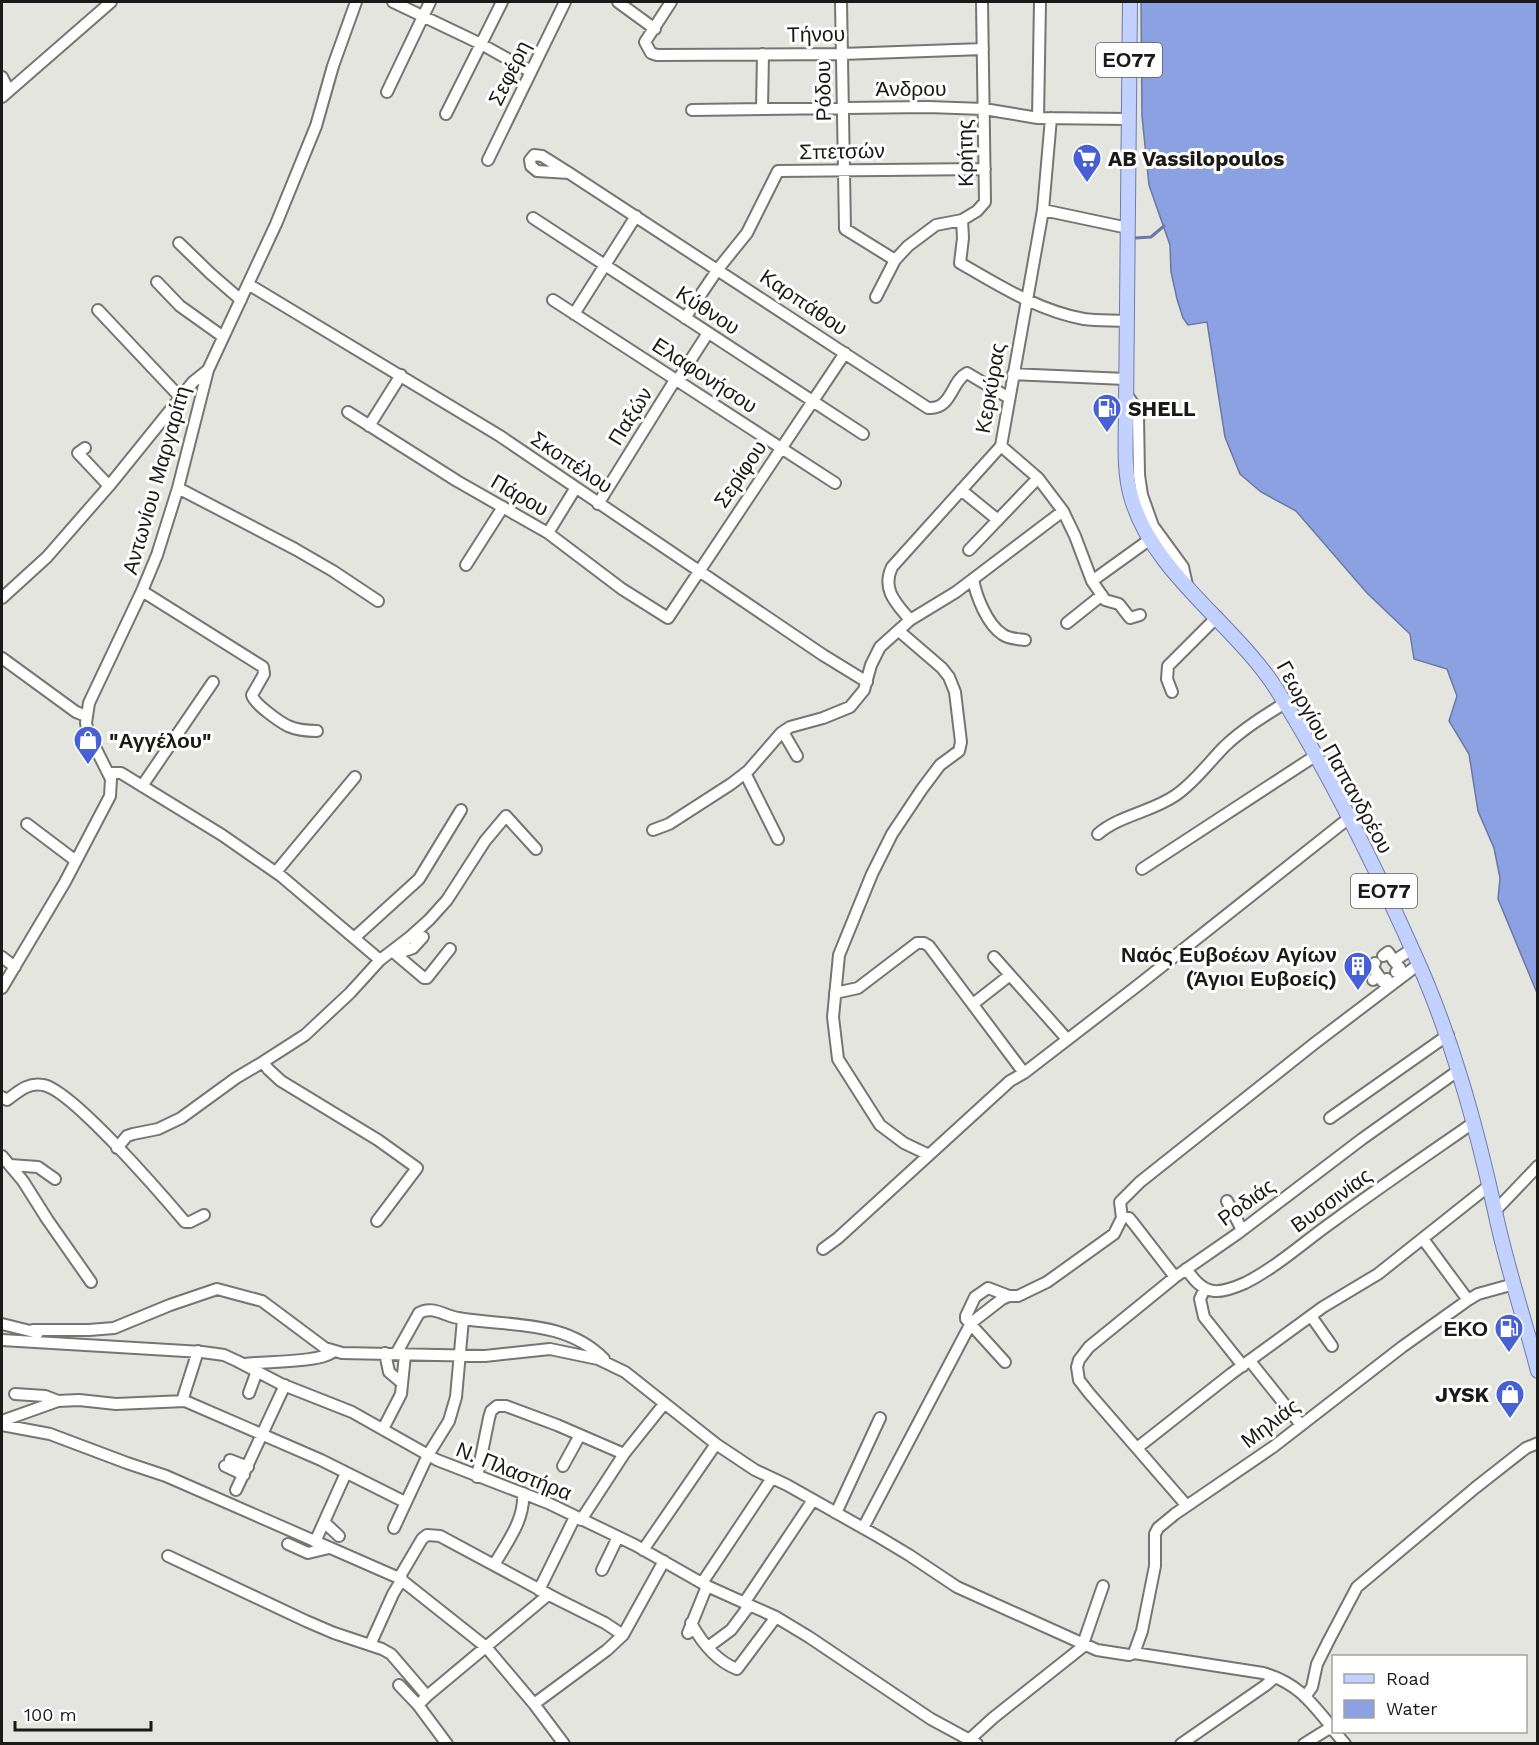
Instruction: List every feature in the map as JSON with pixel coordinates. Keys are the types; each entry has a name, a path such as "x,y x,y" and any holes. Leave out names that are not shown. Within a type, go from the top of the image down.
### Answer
{"main road":[{"name":"Γεωργίου Παπανδρέου","path":"1130,2 1126,462 1131,499 1149,540 1260,665 1285,703 1349,818 1412,949 1448,1035 1459,1070 1538,1371"}],"street":[{"path":"5,94 111,2"},
{"name":"Αντωνίου Μαργαρίτη","path":"86,716 91,698 157,555 178,488 208,370 276,224 316,126 333,66 356,2"},
{"path":"393,2 481,44 531,72"},
{"path":"387,92 430,2"},
{"path":"446,114 502,2"},
{"name":"Σεφέρη","path":"488,160 565,2"},
{"path":"618,2 655,29 671,2"},
{"name":"Ρόδου","path":"841,2 845,229 895,260"},
{"name":"Κρήτης","path":"962,220 977,211 985,202 982,2"},
{"path":"1038,118 1040,2"},
{"name":"Τήνου","path":"655,29 645,42 651,53 657,55 842,54 983,49"},
{"path":"762,109 763,54"},
{"path":"2,77 5,94"},
{"name":"Άνδρου","path":"692,110 928,107 984,109 1038,118 1128,119"},
{"name":"Κερκύρας","path":"910,620 891,596 888,582 890,572 896,561 1001,446 1043,210 1051,118"},
{"name":"Σπετσών","path":"718,269 747,234 777,172 985,169"},
{"name":"Καρπάθου","path":"569,173 928,408 935,408 947,399 962,375 967,373 1009,398"},
{"path":"1043,210 1128,228"},
{"path":"574,314 636,216"},
{"name":"Κύθνου","path":"533,218 863,434"},
{"path":"876,297 895,260 908,246 936,225 962,220 963,238 960,263 1026,301 1061,314 1086,320 1127,321"},
{"path":"179,243 241,300"},
{"path":"685,318 718,269"},
{"path":"157,282 180,306 222,336"},
{"name":"Σκοπέλου","path":"248,284 500,436 575,489 867,682"},
{"name":"Ελαφονήσου","path":"553,300 835,483"},
{"path":"98,310 180,397"},
{"name":"Παξών","path":"598,504 708,333"},
{"name":"Σερίφου","path":"668,618 845,353"},
{"path":"2,597 47,557 109,486 180,397 208,370"},
{"path":"1013,374 1126,380"},
{"path":"369,426 401,375"},
{"path":"1126,394 1137,409 1138,415 1139,475 1142,495 1153,526 1183,567 1187,585"},
{"name":"Πάρου","path":"348,412 548,533 622,589 668,618"},
{"path":"1001,446 1038,478 1062,511 1075,536 1092,581 1105,600 1119,604 1130,618 1140,615"},
{"path":"85,448 78,453 109,486"},
{"path":"969,550 1038,478"},
{"path":"178,488 316,561 378,601"},
{"path":"548,533 575,489"},
{"path":"961,490 998,520"},
{"path":"466,565 502,507"},
{"path":"653,830 680,817 745,773 783,732 800,723 823,718 850,707 858,699 867,682 871,665 880,647 910,620 972,579 1062,511"},
{"path":"1092,581 1149,540"},
{"path":"972,579 981,606 999,632 1008,637 1025,640"},
{"path":"142,591 262,667 264,674 252,695 255,702 288,726 317,731"},
{"path":"1067,623 1102,595"},
{"path":"1172,692 1167,679 1168,666 1217,617"},
{"path":"898,632 942,668 949,677 955,692 961,742 959,751 940,765 922,789 887,844 872,874 839,956 833,1017 838,1059 880,1125 904,1143 929,1155"},
{"path":"2,658 76,712 86,716 88,734 109,773 111,783 110,796 76,861 2,988"},
{"path":"142,786 213,682"},
{"path":"1098,834 1108,825 1141,812 1187,787 1240,734 1285,703"},
{"path":"783,732 797,756"},
{"path":"1142,869 1316,756"},
{"path":"109,773 120,773 142,786 222,835 276,872 380,960"},
{"path":"745,773 778,839"},
{"path":"276,872 355,777"},
{"path":"354,938 419,879 461,810"},
{"path":"117,1148 127,1136 158,1129 181,1118 236,1078 284,1050 313,1028 380,960 394,952 447,900 486,841 506,816 536,849"},
{"path":"823,1249 838,1238 1010,1081 1024,1073 1137,986 1349,818"},
{"path":"27,824 76,861"},
{"path":"394,952 413,948 423,938"},
{"path":"835,993 858,988 917,943 924,943 929,946 1024,1073"},
{"path":"394,952 423,978 427,978 450,949"},
{"path":"1386,973 1412,949"},
{"path":"1388,952 1386,973 1372,966 1388,952"},
{"path":"2,957 15,967"},
{"path":"994,957 1066,1039"},
{"path":"1005,1362 966,1319 968,1307 975,1297 988,1288 1009,1296 1030,1292 1114,1234 1122,1216 1120,1202 1140,1182 1306,1050 1419,964"},
{"path":"973,1004 1010,975"},
{"path":"1330,1118 1448,1035"},
{"path":"263,1062 281,1081 378,1140 417,1168 377,1221"},
{"name":"Ροδιάς","path":"1137,1448 1080,1380 1077,1367 1083,1354 1124,1317 1175,1277 1459,1070"},
{"path":"3,1101 32,1084 53,1087 77,1107 185,1222 204,1215"},
{"name":"Βυσσινίας","path":"1205,1288 1214,1291 1225,1290 1244,1284 1270,1268 1473,1123"},
{"path":"2,1156 23,1181 46,1219 91,1282"},
{"path":"10,1165 38,1167 55,1179"},
{"path":"1495,1210 1538,1166"},
{"path":"1187,1506 1137,1448 1311,1316 1378,1274 1490,1185"},
{"path":"1227,1201 1242,1230"},
{"path":"1122,1216 1129,1218 1175,1277"},
{"path":"1423,1239 1468,1300"},
{"path":"1186,1269 1196,1282 1205,1288 1200,1299 1204,1317 1301,1425"},
{"name":"Μηλιάς","path":"1134,1653 1142,1631 1155,1566 1155,1534 1162,1525 1468,1300 1478,1294 1514,1284"},
{"path":"2,1324 33,1330 114,1328 217,1289 262,1301 325,1348 334,1352 460,1356 512,1354 536,1349 550,1349 565,1350 608,1363 625,1372 716,1444 755,1470 909,1555 957,1587 1084,1645 1107,1652 1129,1655 1134,1653 1275,1677 1290,1683 1332,1728"},
{"path":"862,1528 971,1323 1009,1296"},
{"path":"402,1383 389,1372 415,1319 424,1310 463,1319 550,1329 589,1346 608,1363"},
{"path":"1311,1316 1332,1346"},
{"path":"394,1528 428,1455 449,1421 456,1397 463,1319"},
{"path":"33,1330 60,1343"},
{"name":"Ν. Πλαστήρα","path":"2,1340 198,1351 224,1355 285,1385 352,1412 428,1455 477,1477 523,1492 618,1537 705,1584 776,1617 966,1740"},
{"path":"182,1401 198,1351"},
{"path":"245,1364 315,1358 334,1352"},
{"path":"383,1429 396,1406 402,1383 396,1354"},
{"path":"249,1393 257,1371"},
{"path":"236,1490 285,1385"},
{"path":"15,1394 45,1396 58,1401"},
{"path":"2,1423 58,1401 79,1400 116,1404 182,1401 321,1460 405,1502"},
{"path":"418,1705 486,1647 543,1592 578,1519 624,1454 664,1404"},
{"path":"477,1477 489,1418 494,1407 506,1406 624,1454"},
{"path":"836,1513 880,1418"},
{"path":"2,1423 50,1434 166,1476 244,1508 311,1551"},
{"path":"563,1466 580,1435"},
{"path":"1305,1697 1312,1687 1317,1664 1357,1587 1475,1488 1526,1448 1538,1443"},
{"path":"644,1550 716,1444"},
{"path":"227,1463 246,1471"},
{"path":"311,1551 346,1473"},
{"path":"772,1478 705,1584 690,1628 720,1660 737,1669 776,1617"},
{"path":"494,1565 521,1515 524,1505 523,1492"},
{"path":"708,1647 731,1630 813,1500"},
{"path":"324,1522 339,1536"},
{"path":"370,1645 412,1554 427,1535 440,1536 605,1623 623,1635"},
{"path":"602,1570 618,1537"},
{"path":"288,1544 303,1552 329,1548 401,1578 486,1647 564,1743"},
{"path":"168,1556 306,1621 391,1654 427,1696"},
{"path":"534,1704 607,1650 623,1635 664,1561"},
{"path":"966,1740 1084,1645 1103,1586"},
{"path":"1181,1743 1275,1677"},
{"path":"399,1685 418,1705 447,1743"},
{"path":"1304,1743 1328,1729 1332,1730"}],"water":[{"path":"1141,2 1537,2 1537,993 1498,899 1500,878 1494,848 1478,811 1469,754 1449,721 1457,696 1447,669 1414,659 1410,634 1367,593 1296,511 1261,492 1240,474 1225,437 1207,322 1188,325 1183,318 1171,272 1170,245 1149,185 1142,116"}],"waterway":[{"path":"1135,238 1151,237 1164,226"}],"place":[{"name":"AB Vassilopoulos","path":"1087,184"},
{"name":"SHELL","path":"1107,434"},
{"name":"\"Αγγέλου\"","path":"88,766"},
{"name":"Ναός Ευβοέων Αγίων (Άγιοι Ευβοείς)","path":"1358,992"},
{"name":"ΕΚΟ","path":"1509,1354"},
{"name":"JYSK","path":"1510,1420"}]}
